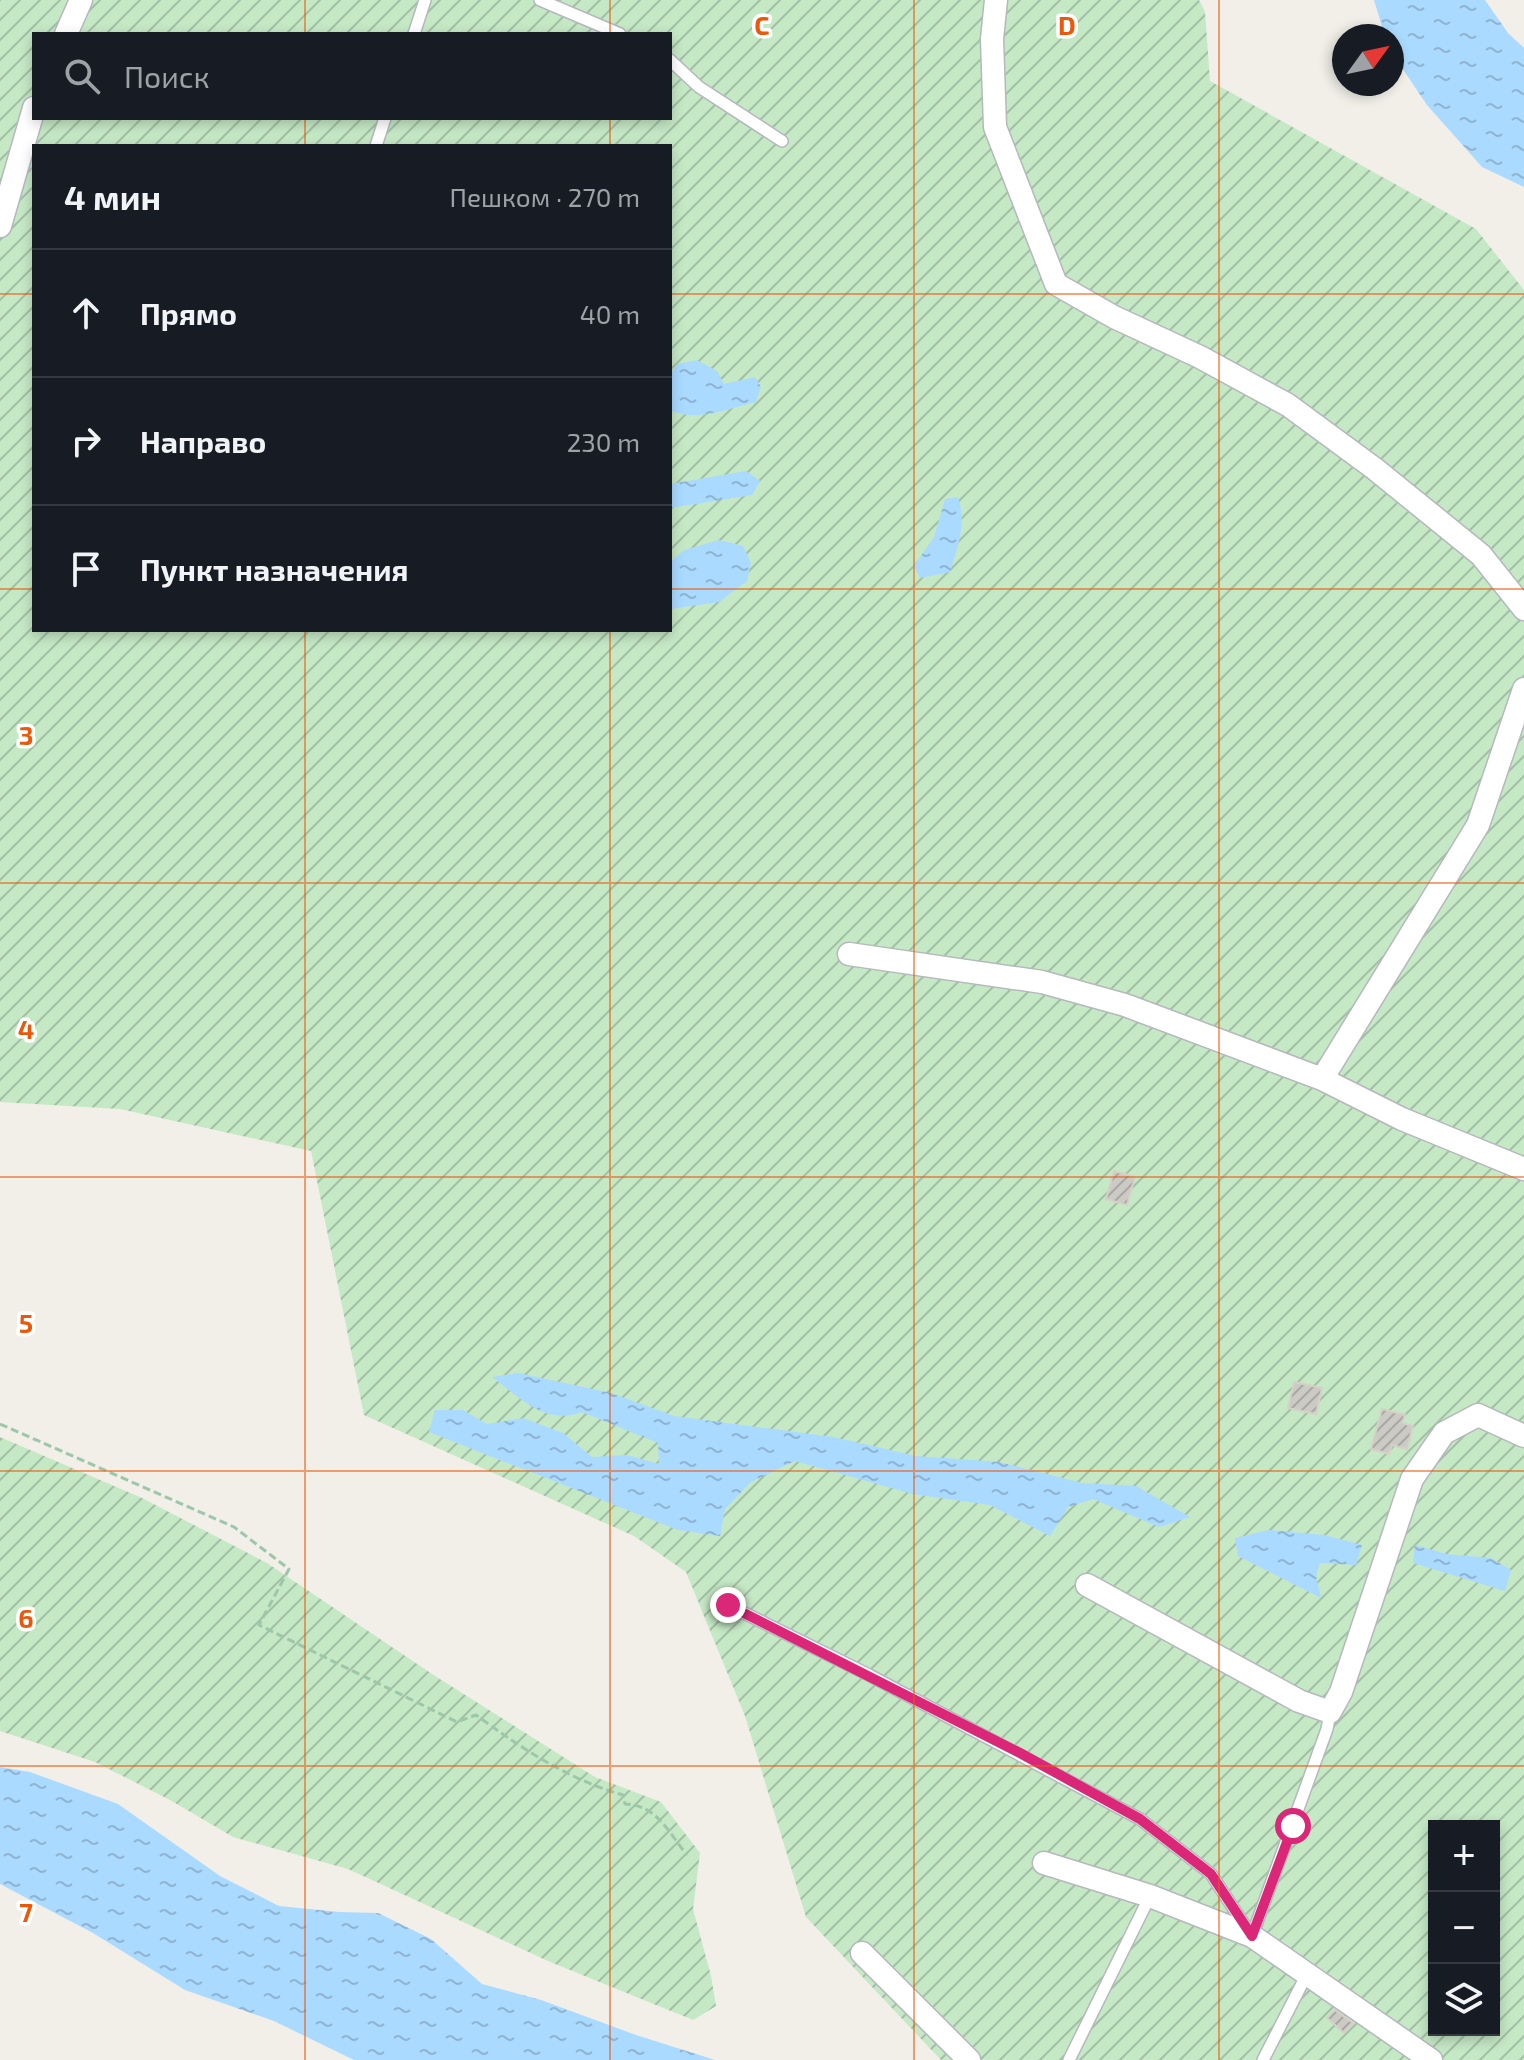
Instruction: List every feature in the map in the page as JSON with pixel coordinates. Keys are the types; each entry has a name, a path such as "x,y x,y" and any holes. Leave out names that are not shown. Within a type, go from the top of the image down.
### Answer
{"street":[{"path":"67,32 81,0"},
{"path":"996,0 992,39 995,127 1056,284 1114,317 1200,357 1288,405 1375,469 1481,555 1524,609"},
{"path":"0,226 32,115"},
{"path":"1322,1079 1478,825 1524,689"},
{"path":"849,954 1042,982 1125,1005 1322,1079 1402,1119 1524,1169"},
{"path":"1087,1585 1299,1701 1330,1712 1341,1692 1412,1479 1444,1433 1478,1415 1524,1436"},
{"path":"1044,1863 1150,1896 1252,1936 1431,2060"},
{"path":"862,1953 969,2060"}],"lane":[{"path":"415,32 425,0"},
{"path":"540,0 615,32"},
{"path":"672,62 699,87 782,141"},
{"path":"377,144 384,120"},
{"path":"728,1605 1020,1753 1140,1819 1211,1874 1252,1936"},
{"path":"1252,1936 1327,1729 1330,1712"},
{"path":"1069,2060 1150,1896"},
{"path":"1263,2060 1307,1974"}],"path":[{"path":"0,1424 234,1527 289,1569 259,1625 457,1722 476,1715 526,1752 559,1771 623,1795 625,1804 642,1805 654,1814 687,1855"}],"green space":[{"path":"0,0 1199,0 1205,12 1210,81 1476,229 1524,290 1524,2060 941,2060 806,1917 745,1716 686,1572 634,1536 364,1415 311,1151 120,1109 0,1102"},
{"path":"0,1437 142,1498 267,1563 435,1676 595,1777 661,1802 700,1853 693,1909 716,2006 693,2020 548,1961 348,1869 233,1837 170,1800 95,1762 0,1731"}],"water":[{"path":"1374,0 1485,0 1508,33 1524,48 1524,187 1482,167 1427,105 1404,71 1404,24 1381,24"},
{"path":"697,360 717,371 724,384 755,377 761,387 756,402 701,415 672,411 672,372 678,364"},
{"path":"746,471 760,481 752,495 672,508 672,484"},
{"path":"958,497 962,525 950,572 920,578 914,566 934,537 945,499"},
{"path":"719,540 743,546 751,563 747,581 719,602 672,609 672,560 684,550"},
{"path":"518,1373 611,1393 674,1416 833,1437 916,1456 999,1462 1082,1483 1136,1486 1190,1517 1159,1527 1093,1499 1068,1507 1050,1536 990,1505 913,1494 795,1461 751,1482 725,1509 720,1536 678,1530 429,1432 435,1410 463,1410 487,1424 523,1418 563,1433 592,1457 627,1455 659,1464 658,1443 582,1412 568,1415 544,1413 492,1377"},
{"path":"1269,1530 1324,1535 1362,1545 1356,1565 1320,1563 1316,1576 1321,1598 1238,1556 1235,1538"},
{"path":"1415,1545 1446,1554 1491,1558 1511,1570 1505,1591 1413,1563"},
{"path":"0,1767 30,1772 118,1804 220,1876 279,1906 378,1913 431,1939 482,1984 541,2000 715,2060 354,2060 274,2021 185,1990 93,1933 0,1884"}],"building":[{"path":"1114,1171 1135,1177 1127,1205 1106,1199"},
{"path":"1294,1382 1322,1388 1316,1414 1288,1408"},
{"path":"1382,1409 1405,1415 1402,1423 1413,1426 1407,1449 1392,1445 1389,1454 1371,1449"},
{"path":"1335,2010 1353,2023 1344,2033 1327,2018"}],"route":[{"path":"728,1605 1020,1753 1140,1819 1211,1874 1252,1936 1293,1826"}]}
